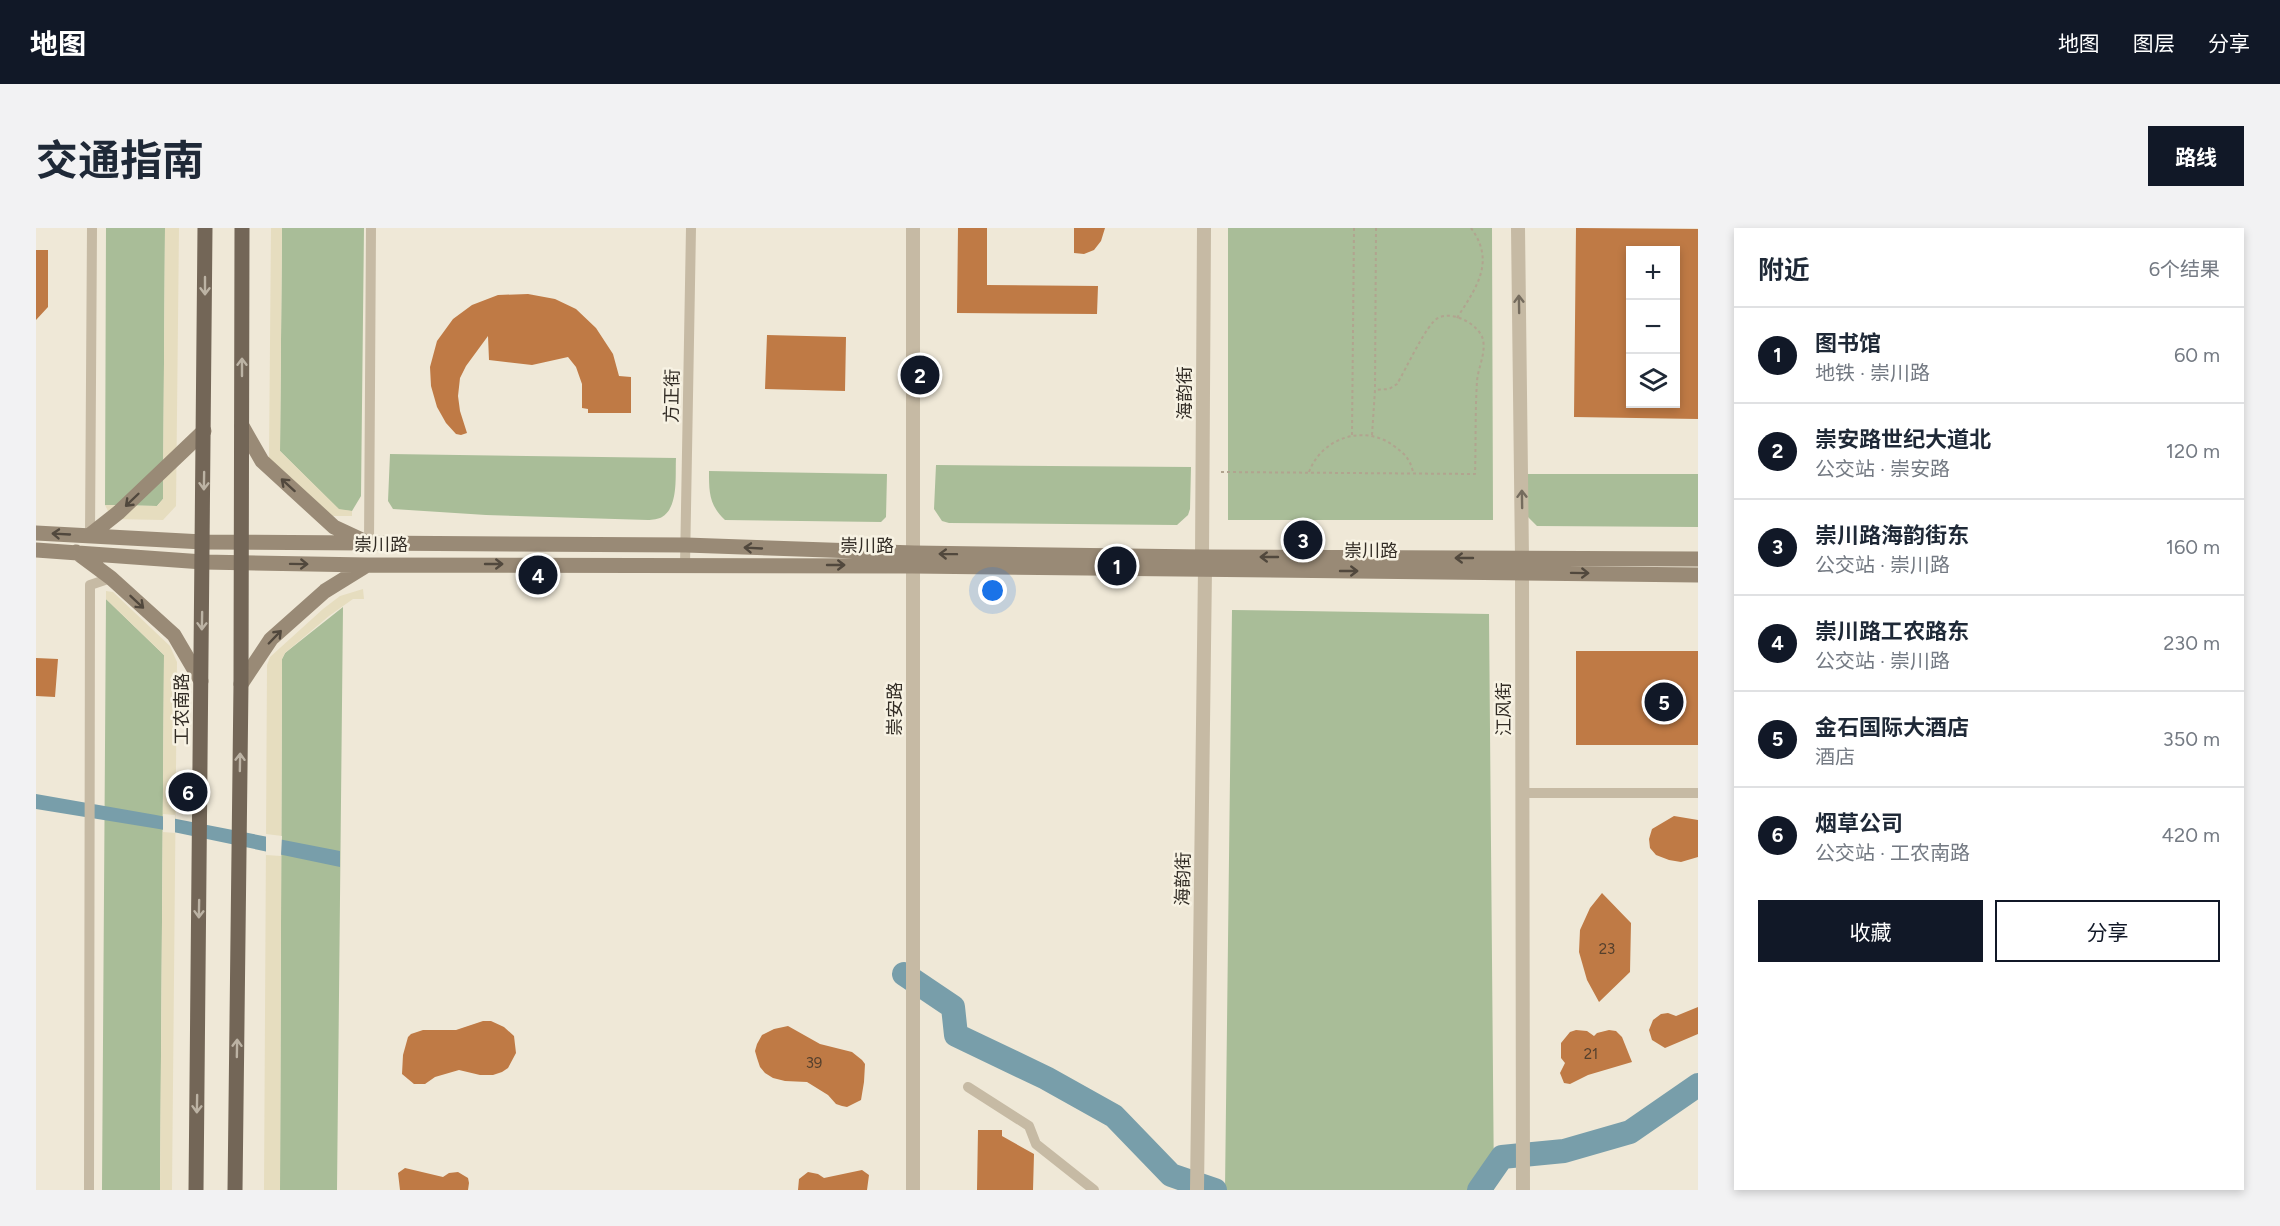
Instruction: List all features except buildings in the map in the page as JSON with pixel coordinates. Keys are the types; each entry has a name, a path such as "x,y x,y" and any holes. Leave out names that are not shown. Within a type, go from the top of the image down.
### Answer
{"main road":[{"name":"工农南路","path":"196,1190 205,228"},
{"path":"235,1190 241,684 242,228"},
{"path":"242,426 262,461 334,527 369,543"},
{"path":"90,535 119,512 204,431"},
{"name":"崇川路","path":"36,532 203,542 686,545 913,560"},
{"name":"崇川路","path":"36,550 203,562 367,565 685,565 913,560 1522,565 1698,559"},
{"path":"75,552 111,578 174,635 201,681"},
{"path":"241,684 271,639 326,591 367,565"},
{"name":"崇川路","path":"1522,565 1698,575"}],"street":[{"path":"90,535 92,228"},
{"path":"369,543 371,228"},
{"name":"方正街","path":"685,565 691,228"},
{"name":"崇安路","path":"913,228 913,1190"},
{"name":"海韵街","path":"1197,1190 1204,563 1204,228"},
{"name":"江风街","path":"1518,228 1522,565 1523,1190"},
{"path":"89,1190 90,585 111,578"},
{"path":"1523,793 1698,793"},
{"path":"968,1087 1029,1126 1036,1144 1094,1190"}],"path":[{"path":"1352,435 1354,228"},
{"path":"1372,435 1375,390 1376,228"},
{"path":"1457,318 1476,286 1483,266 1482,247 1472,228"},
{"path":"1221,472 1475,474 1477,380 1484,348 1483,337 1475,327 1450,316 1437,318 1428,328 1397,384 1389,389 1375,390"},
{"path":"1309,472 1312,463 1337,441 1352,435 1372,435 1385,439 1405,454 1411,461 1413,473"}],"green space":[{"path":"106,228 165,228 163,499 157,506 105,505"},
{"path":"282,228 364,228 361,496 352,511 339,510 280,451"},
{"path":"1228,228 1492,228 1493,520 1228,520"},
{"path":"390,454 676,458 674,498 671,506 661,518 650,520 486,515 393,509 388,501"},
{"path":"936,465 1191,467 1190,509 1188,515 1177,525 949,523 942,521 934,509"},
{"path":"709,471 887,474 886,517 881,522 725,520 711,498"},
{"path":"1527,474 1698,474 1698,527 1537,526 1528,517"},
{"path":"106,599 164,655 160,1190 102,1190"},
{"path":"343,607 337,1190 280,1190 282,659 285,653"},
{"path":"1232,610 1489,614 1494,1190 1225,1190"}],"shaded area":[{"path":"165,228 179,228 176,506 163,520 112,519 105,505 157,506 163,499"},
{"path":"271,228 282,228 280,451 339,509 352,511 352,516 328,516 269,460"},
{"path":"363,589 364,599 353,599 329,616 285,653 282,659 280,1190 264,1190 267,665 270,657 323,609 340,596"},
{"path":"106,591 113,592 170,646 177,662 172,1190 160,1190 164,655 106,599"}],"water":[{"path":"36,794 340,851 340,867 159,829 36,809"}],"pier":[{"path":"163,814 175,815 175,833 163,832"},
{"path":"266,834 282,836 281,856 266,855"}],"waterway":[{"path":"904,974 953,1007 956,1035 1046,1078 1114,1116 1171,1175 1215,1190"},
{"path":"1479,1190 1502,1157 1564,1151 1630,1132 1698,1085"}],"place":[{"name":"崇安路世纪大道北","path":"920,375"},
{"name":"崇川路海韵街东","path":"1303,540"},
{"name":"图书馆","path":"1117,566"},
{"name":"崇川路工农路东","path":"538,575"},
{"name":"金石国际大酒店","path":"1664,702"},
{"name":"烟草公司","path":"188,792"}]}
